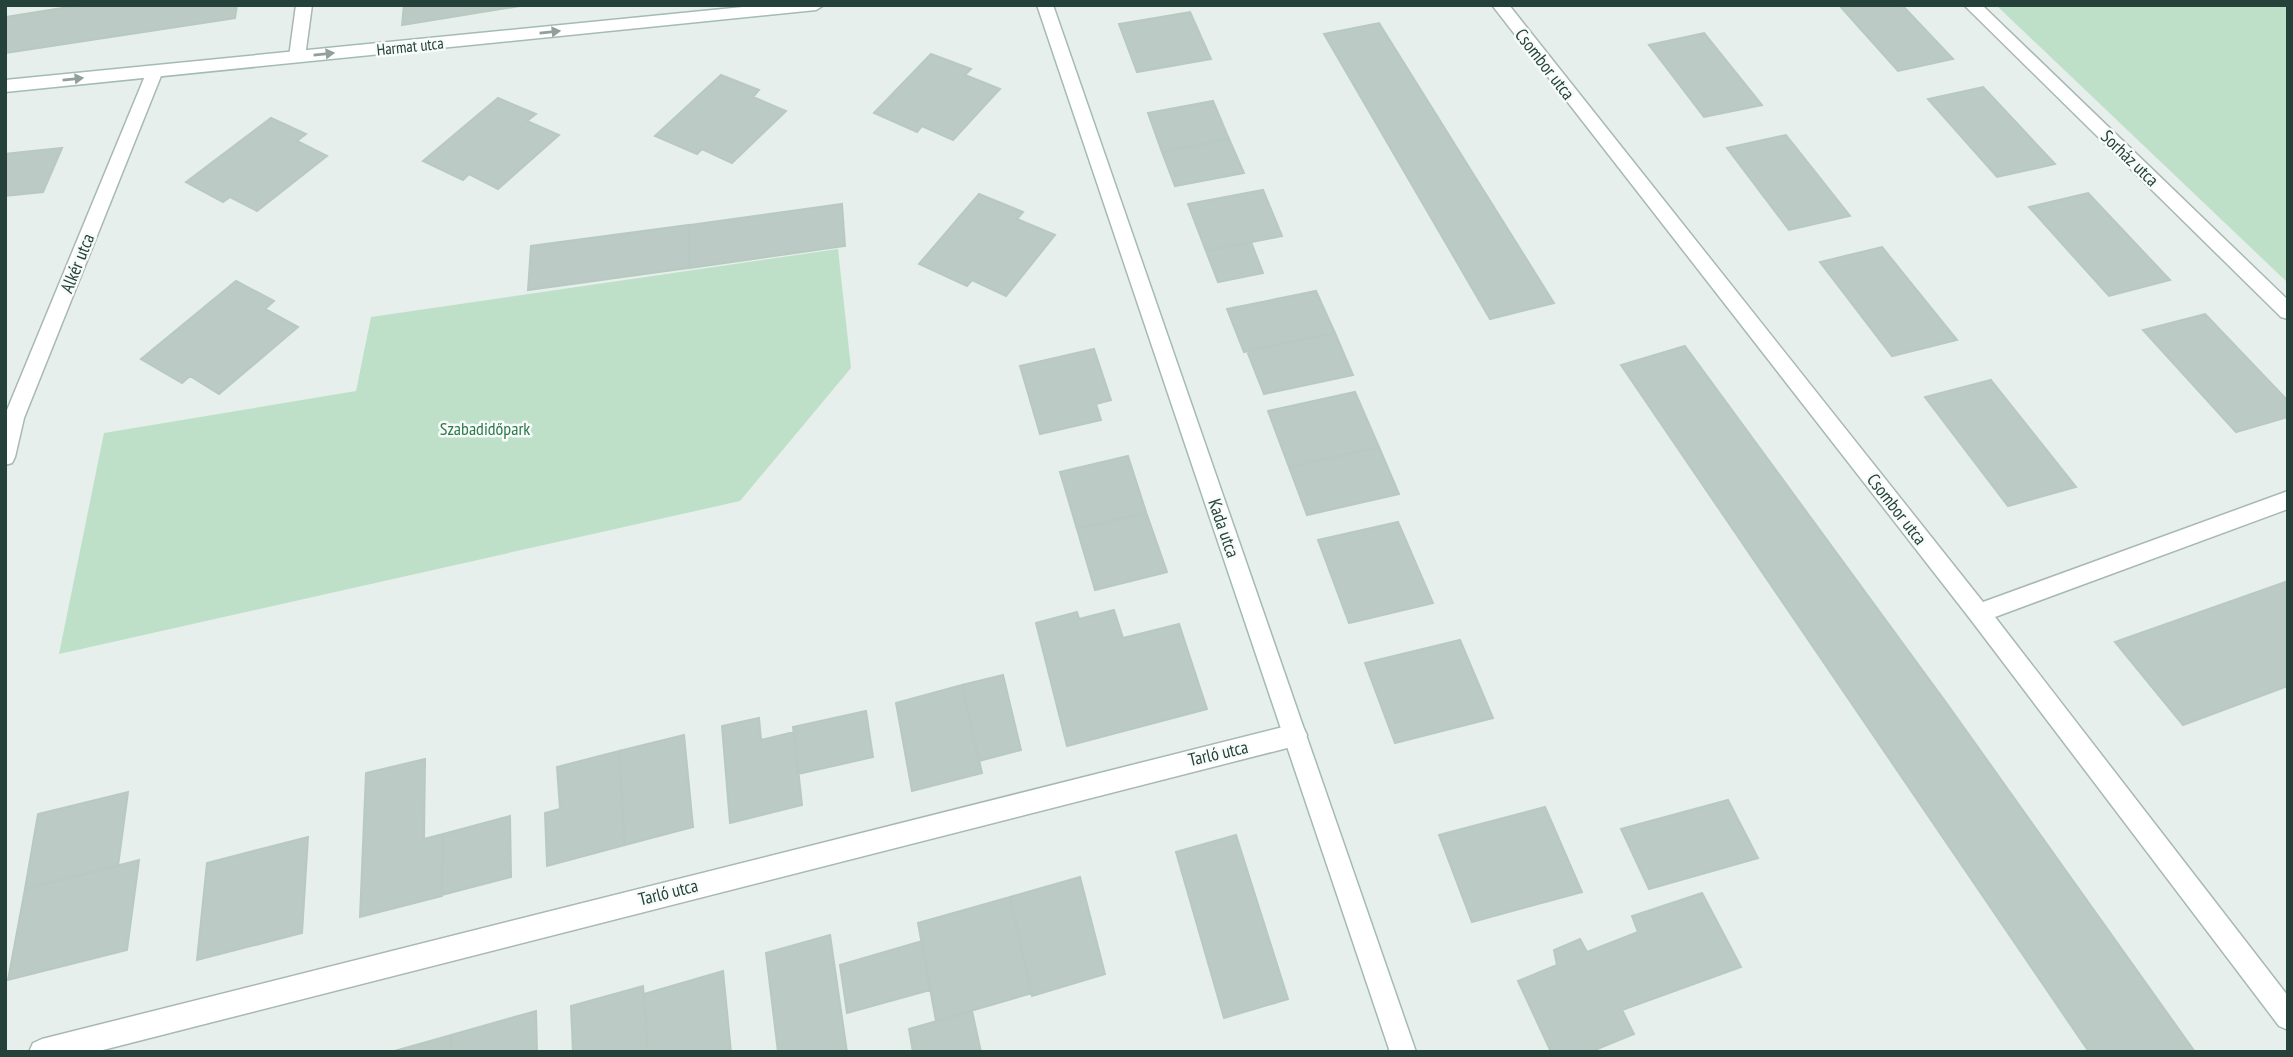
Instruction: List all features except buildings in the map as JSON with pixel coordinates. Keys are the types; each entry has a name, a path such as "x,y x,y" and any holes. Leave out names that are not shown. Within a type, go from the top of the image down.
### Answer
{"street":[{"path":"298,57 304,5"},
{"name":"Harmat utca","path":"5,86 816,5"},
{"name":"Kada utca","path":"1045,5 1403,1052"},
{"name":"Csombor utca","path":"1500,5 1979,613 2288,1017"},
{"name":"Sorház utca","path":"1972,5 2288,312"},
{"name":"Alkér utca","path":"5,457 9,418 155,71"},
{"path":"1979,613 2288,500"},
{"name":"Tarló utca","path":"42,1052 1295,735"}],"green space":[{"path":"1996,5 2288,5 2288,283"},
{"name":"Szabadidőpark","path":"838,249 851,368 740,501 59,654 104,433 356,391 371,317"}]}
